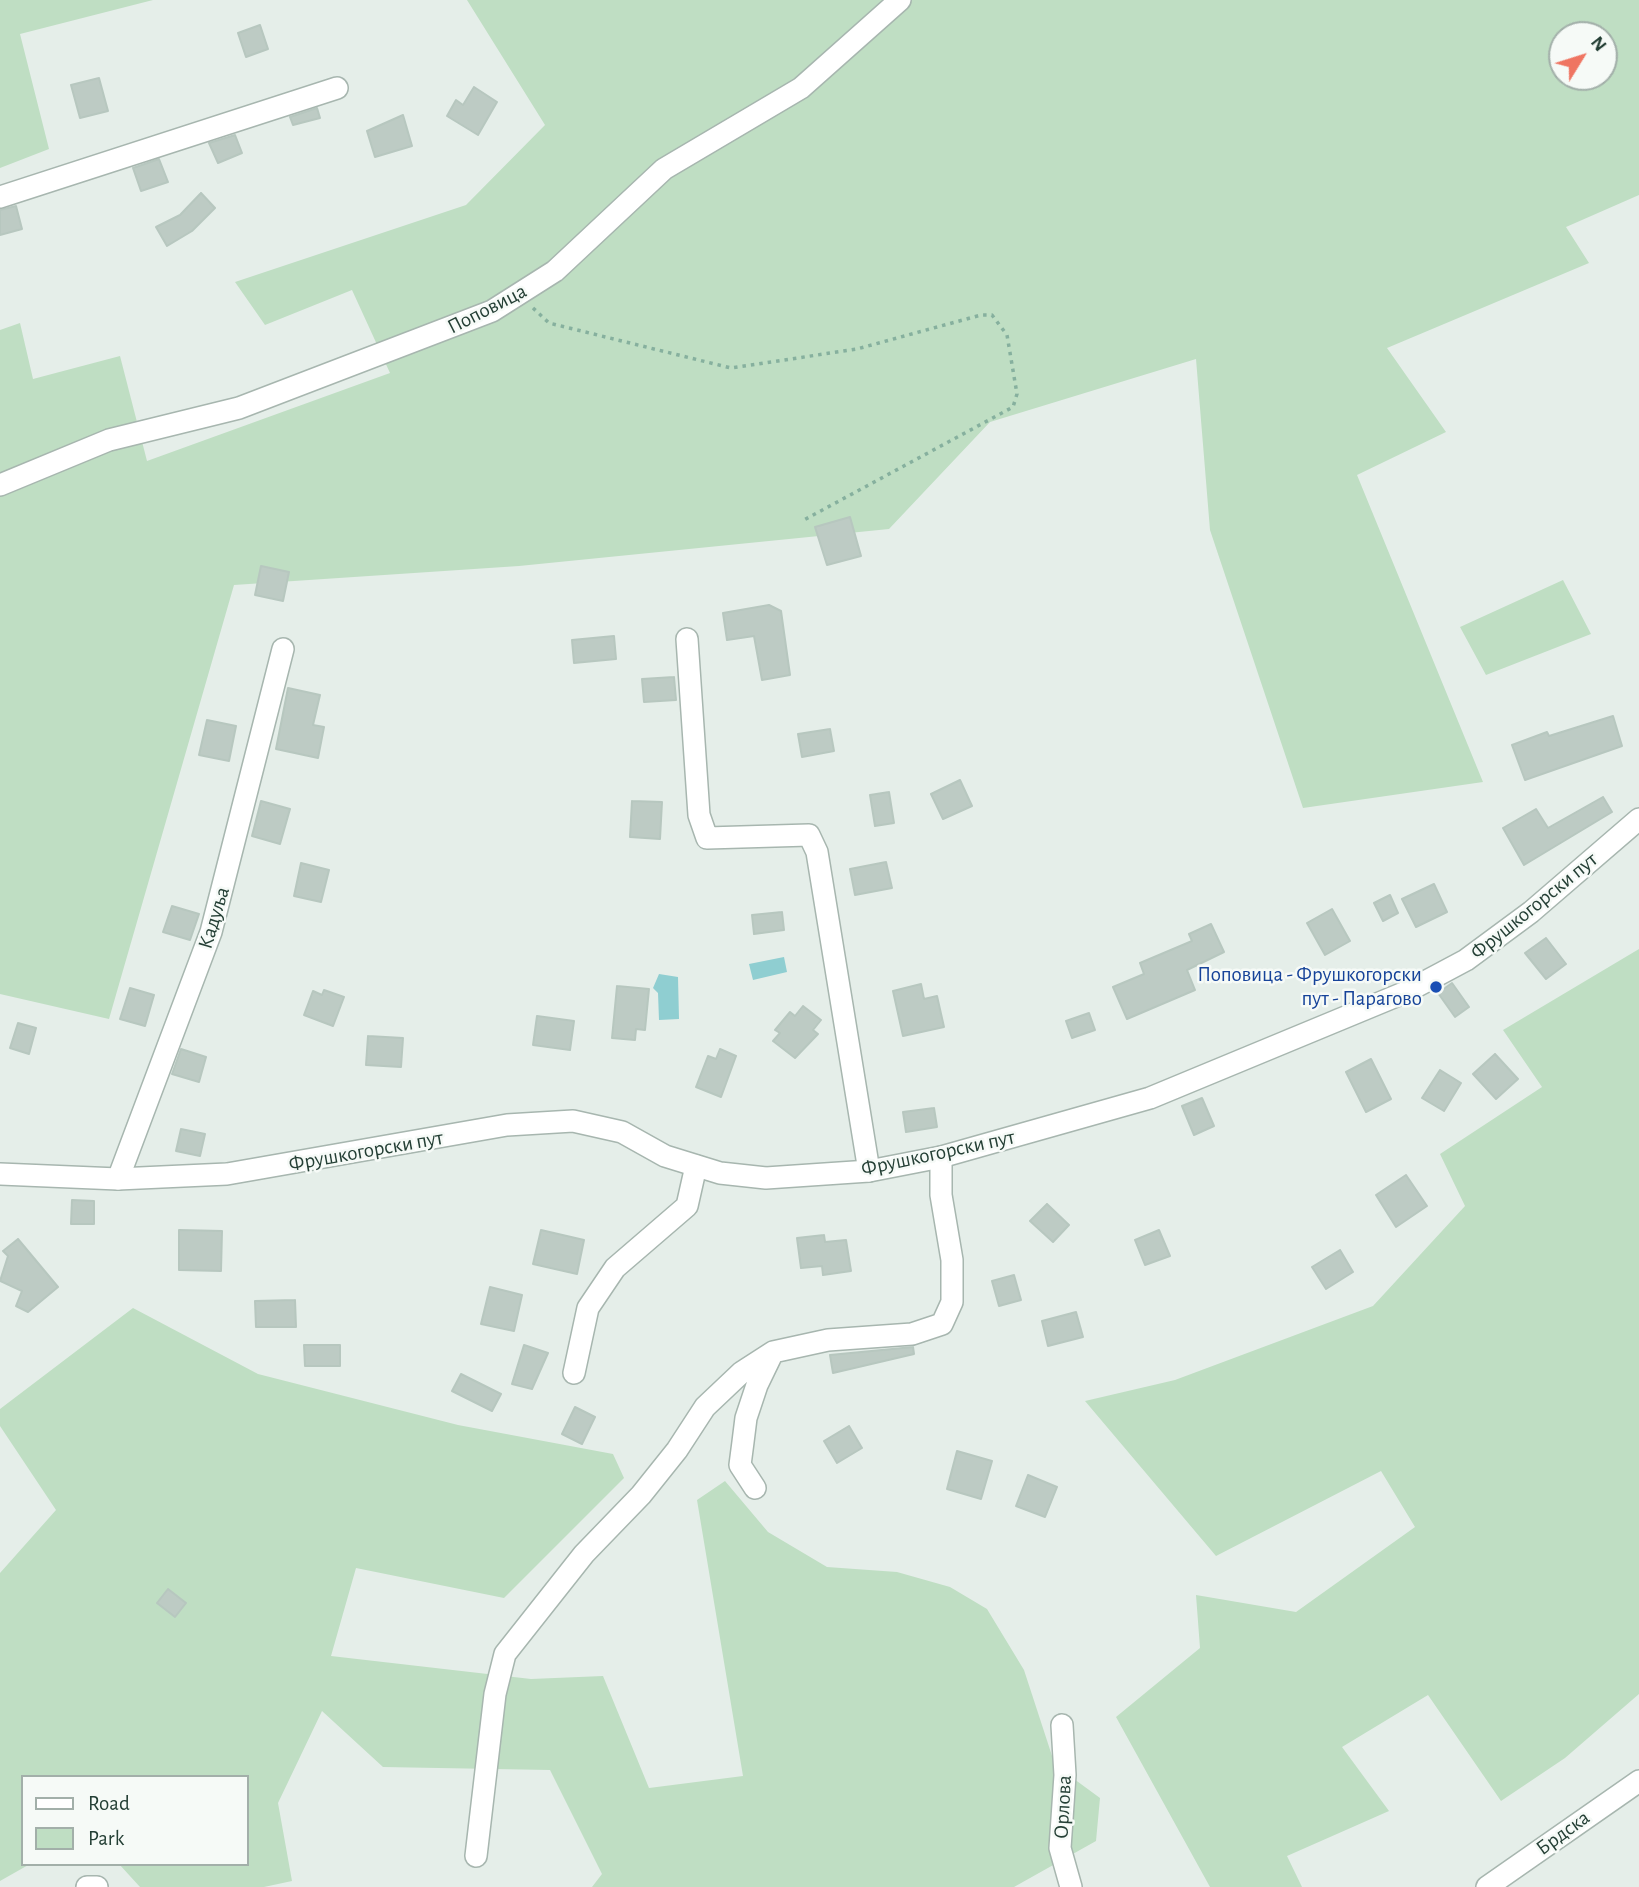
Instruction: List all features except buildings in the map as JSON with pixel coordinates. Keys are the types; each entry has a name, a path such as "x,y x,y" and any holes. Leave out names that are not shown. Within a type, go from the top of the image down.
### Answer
{"street":[{"name":"Поповица","path":"0,485 109,440 251,404 492,311 555,271 664,169 801,88 900,0"},
{"path":"0,197 337,88"},
{"path":"687,639 699,815 706,838 809,835 817,852 869,1171"},
{"name":"Кадуља","path":"118,1179 211,932 283,649"},
{"name":"Фрушкогорски пут","path":"0,1174 118,1179 227,1174 507,1125 572,1121 622,1132 665,1156 696,1166 720,1173 766,1178 869,1171 941,1157 1150,1098 1406,992 1466,961 1531,912 1639,818"},
{"path":"476,1856 495,1693 505,1654 584,1554 641,1496 677,1450 705,1407 742,1372 773,1352 828,1340 912,1334 942,1324 952,1302 952,1260 941,1195 941,1157"},
{"path":"574,1373 588,1308 615,1268 687,1206 696,1166"},
{"path":"755,1488 740,1465 746,1418 757,1385 773,1352"},
{"name":"Орлова","path":"1062,1725 1065,1775 1060,1848 1072,1887"},
{"name":"Брдска","path":"1487,1887 1639,1781"},
{"path":"87,1887 97,1887"}],"path":[{"path":"528,289 533,309 549,323 731,368 857,349 981,315 992,315 1007,335 1017,394 1013,407 802,521"}],"green space":[{"path":"0,0 153,0 20,34 49,149 0,168"},
{"path":"467,0 1639,0 1639,195 1566,227 1589,263 1387,348 1446,432 1357,475 1483,782 1303,808 1210,530 1196,359 990,422 889,529 519,566 234,585 109,1019 0,994 0,330 20,323 33,379 120,356 147,461 390,373 352,290 265,325 235,282 466,205 545,125"},
{"path":"1563,580 1591,634 1486,675 1460,627"},
{"path":"1639,949 1639,1694 1565,1758 1501,1801 1428,1695 1342,1747 1389,1811 1287,1856 1302,1887 1210,1887 1116,1717 1200,1648 1196,1595 1296,1612 1415,1527 1381,1471 1216,1556 1085,1401 1175,1380 1373,1306 1465,1206 1440,1154 1542,1087 1503,1030"},
{"path":"133,1308 258,1374 458,1425 613,1454 624,1478 504,1598 356,1568 331,1656 531,1679 603,1676 649,1788 743,1776 697,1500 725,1481 768,1532 827,1567 897,1572 950,1587 987,1609 1024,1670 1055,1765 1100,1798 1096,1841 1014,1887 592,1887 602,1874 550,1770 383,1767 322,1711 278,1803 292,1881 264,1887 140,1887 121,1866 248,1866 248,1775 21,1775 21,1866 26,1866 0,1881 0,1573 56,1510 0,1426 0,1409"}],"water":[{"path":"784,957 787,972 753,980 749,964"},
{"path":"659,974 678,977 679,1019 659,1020 658,993 653,988"}],"place":[{"name":"Поповица - Фрушкогорски пут - Парагово","path":"1436,987"}]}
